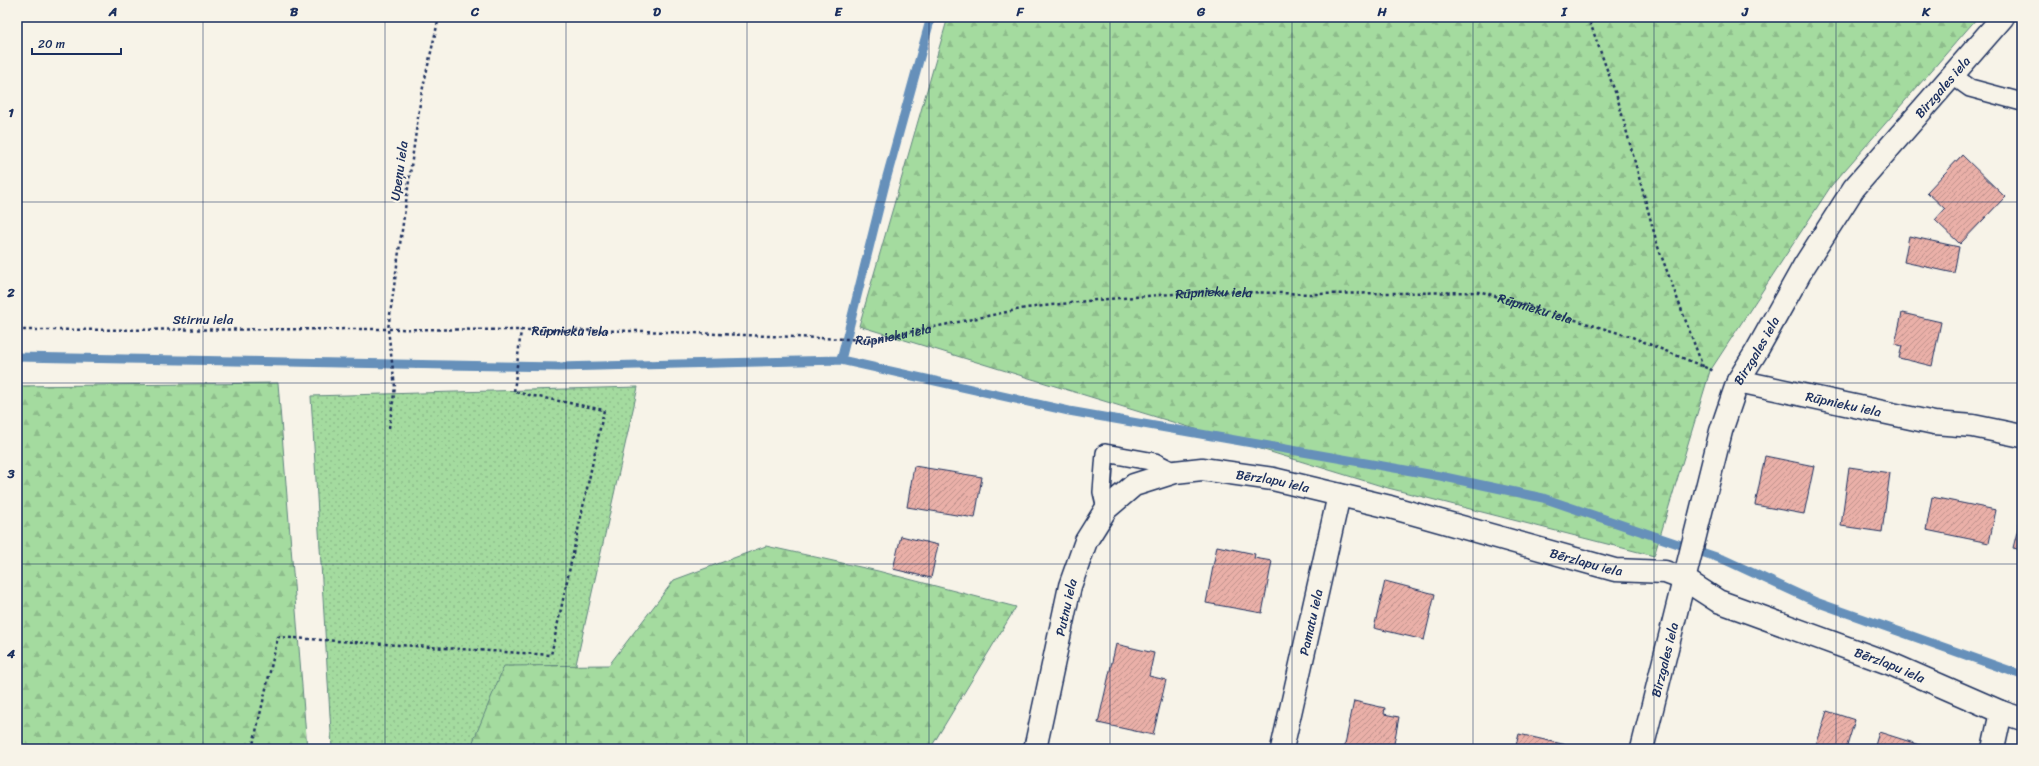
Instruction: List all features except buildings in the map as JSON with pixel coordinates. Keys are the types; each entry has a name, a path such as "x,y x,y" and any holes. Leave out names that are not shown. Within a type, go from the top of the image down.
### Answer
{"street":[{"name":"Birzgales iela","path":"1642,749 1721,431 1738,380 1756,352 1804,266 1854,188 2003,17"},
{"name":"Rūpnieku iela","path":"1738,380 1934,423 1972,426 2022,436"},
{"name":"Bērzlapu iela","path":"1134,484 1174,472 1202,469 1273,479 1390,507 1615,570 1665,572 1684,579 1718,601 1892,664 2001,712 2022,719"},
{"name":"Putnu iela","path":"1035,749 1070,586 1086,541 1106,509 1134,484"},
{"name":"Pamatu iela","path":"1282,749 1339,495"},
{"path":"1993,749 2001,712"}],"lane":[{"path":"1953,76 1970,88 2022,102"},
{"path":"1106,509 1102,492 1105,453 1155,462 1174,472"}],"path":[{"name":"Upeņu iela","path":"389,428 395,387 388,329 421,96 438,17"},
{"path":"1588,17 1618,100 1658,247 1703,367"},
{"name":"Rūpnieku iela","path":"388,329 642,331 871,340 1026,308 1096,300 1211,291 1312,294 1482,292 1632,337 1738,380"},
{"name":"Stirnu iela","path":"17,330 388,329"},
{"path":"252,749 278,637 551,655 604,410 514,392 521,330"}],"green space":[{"path":"948,17 1978,17 1831,186 1710,371 1654,556 1388,488 859,326"},
{"path":"278,383 307,749 17,749 17,386"},
{"path":"638,387 557,749 332,749 311,396"},
{"path":"766,546 878,571 1016,607 930,749 470,749 504,666 609,665 674,580"}],"waterway":[{"path":"841,360 886,180 931,17"},
{"path":"17,357 559,367 841,360 1069,411 1440,476 1543,498 1725,560 1816,602 2022,675"}]}
